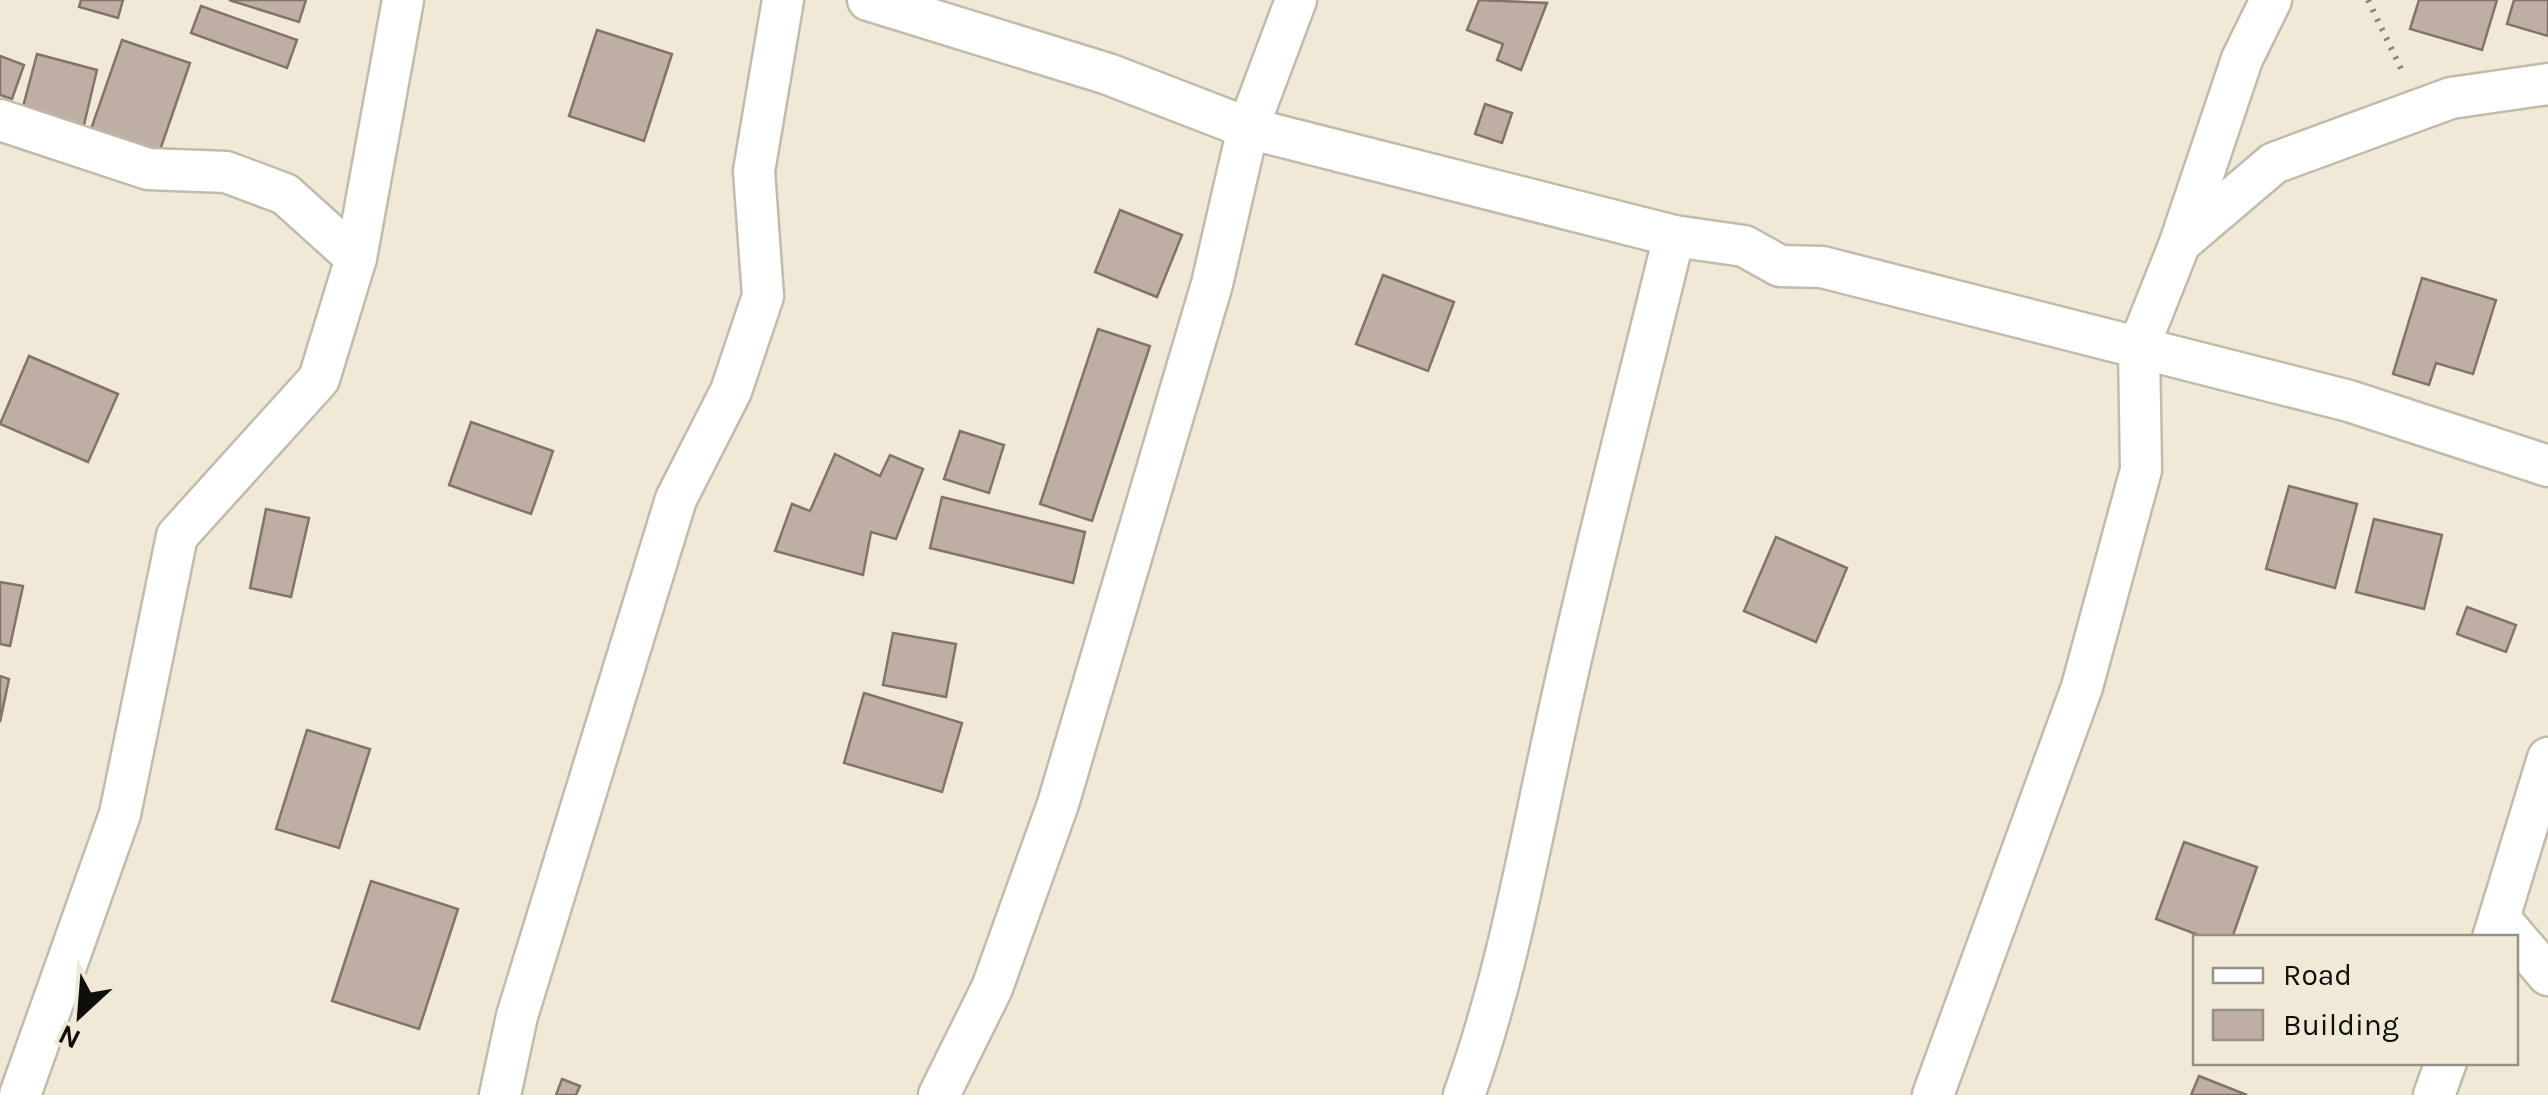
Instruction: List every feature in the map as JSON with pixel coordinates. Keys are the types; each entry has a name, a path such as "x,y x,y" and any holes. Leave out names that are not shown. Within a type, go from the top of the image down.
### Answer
{"street":[{"path":"20,1095 120,814 177,536 318,379 356,258 403,0"},
{"path":"500,1095 517,1016 676,498 731,391 764,296 754,171 784,0"},
{"path":"868,0 1108,74 1248,128 1674,236 1744,246 1780,266 1822,268 2139,346 2349,401 2548,466"},
{"path":"939,1095 992,988 1058,804 1212,284 1248,128 1296,0"},
{"path":"1933,1095 2082,687 2142,470 2139,346 2180,243 2242,59 2271,0"},
{"path":"2180,243 2274,163 2451,98 2548,84"},
{"path":"0,120 148,169 226,172 285,194 356,258"},
{"path":"1464,1095 1490,1023 1513,931 1557,720 1674,236"},
{"path":"2496,928 2548,758"},
{"path":"2518,948 2548,975"},
{"path":"2434,1095 2445,1065"}],"path":[{"path":"2368,0 2420,109"}],"building":[{"path":"81,0 123,0 118,18 79,7"},
{"path":"229,0 306,0 299,22"},
{"path":"1479,0 1547,3 1521,70 1497,60 1503,44 1467,30"},
{"path":"2419,0 2497,0 2482,50 2410,29"},
{"path":"2514,0 2548,0 2548,36 2507,24"},
{"path":"201,6 297,40 287,68 191,33"},
{"path":"597,30 672,54 644,141 569,116"},
{"path":"122,40 190,63 158,156 90,132"},
{"path":"37,54 97,70 82,133 20,118"},
{"path":"0,56 24,65 12,99 0,95"},
{"path":"1485,104 1512,113 1502,143 1475,134"},
{"path":"1120,210 1182,235 1157,297 1095,272"},
{"path":"1383,275 1454,302 1428,371 1356,344"},
{"path":"2422,278 2496,300 2473,374 2436,363 2429,385 2393,374"},
{"path":"1098,329 1150,346 1092,521 1040,504"},
{"path":"29,356 118,394 88,462 0,424"},
{"path":"471,422 553,451 531,514 449,485"},
{"path":"960,431 1004,445 989,493 944,479"},
{"path":"835,454 880,476 890,455 923,469 896,539 871,532 863,575 775,551 792,504 810,511"},
{"path":"2289,486 2357,504 2335,588 2266,569"},
{"path":"942,497 1085,532 1073,583 930,548"},
{"path":"266,509 309,518 291,597 250,588"},
{"path":"2374,519 2442,535 2424,609 2356,592"},
{"path":"1776,537 1847,568 1816,642 1744,611"},
{"path":"0,582 23,586 10,646 0,644"},
{"path":"2467,607 2516,625 2506,652 2457,634"},
{"path":"893,633 956,644 946,697 883,685"},
{"path":"0,676 9,679 0,722"},
{"path":"864,693 962,723 942,792 844,763"},
{"path":"307,730 370,749 339,848 276,829"},
{"path":"2184,842 2257,867 2233,935 2198,935 2156,919"},
{"path":"371,881 458,909 419,1029 332,1001"},
{"path":"2199,1076 2247,1095 2191,1095"},
{"path":"562,1079 580,1086 576,1095 556,1095"}]}
